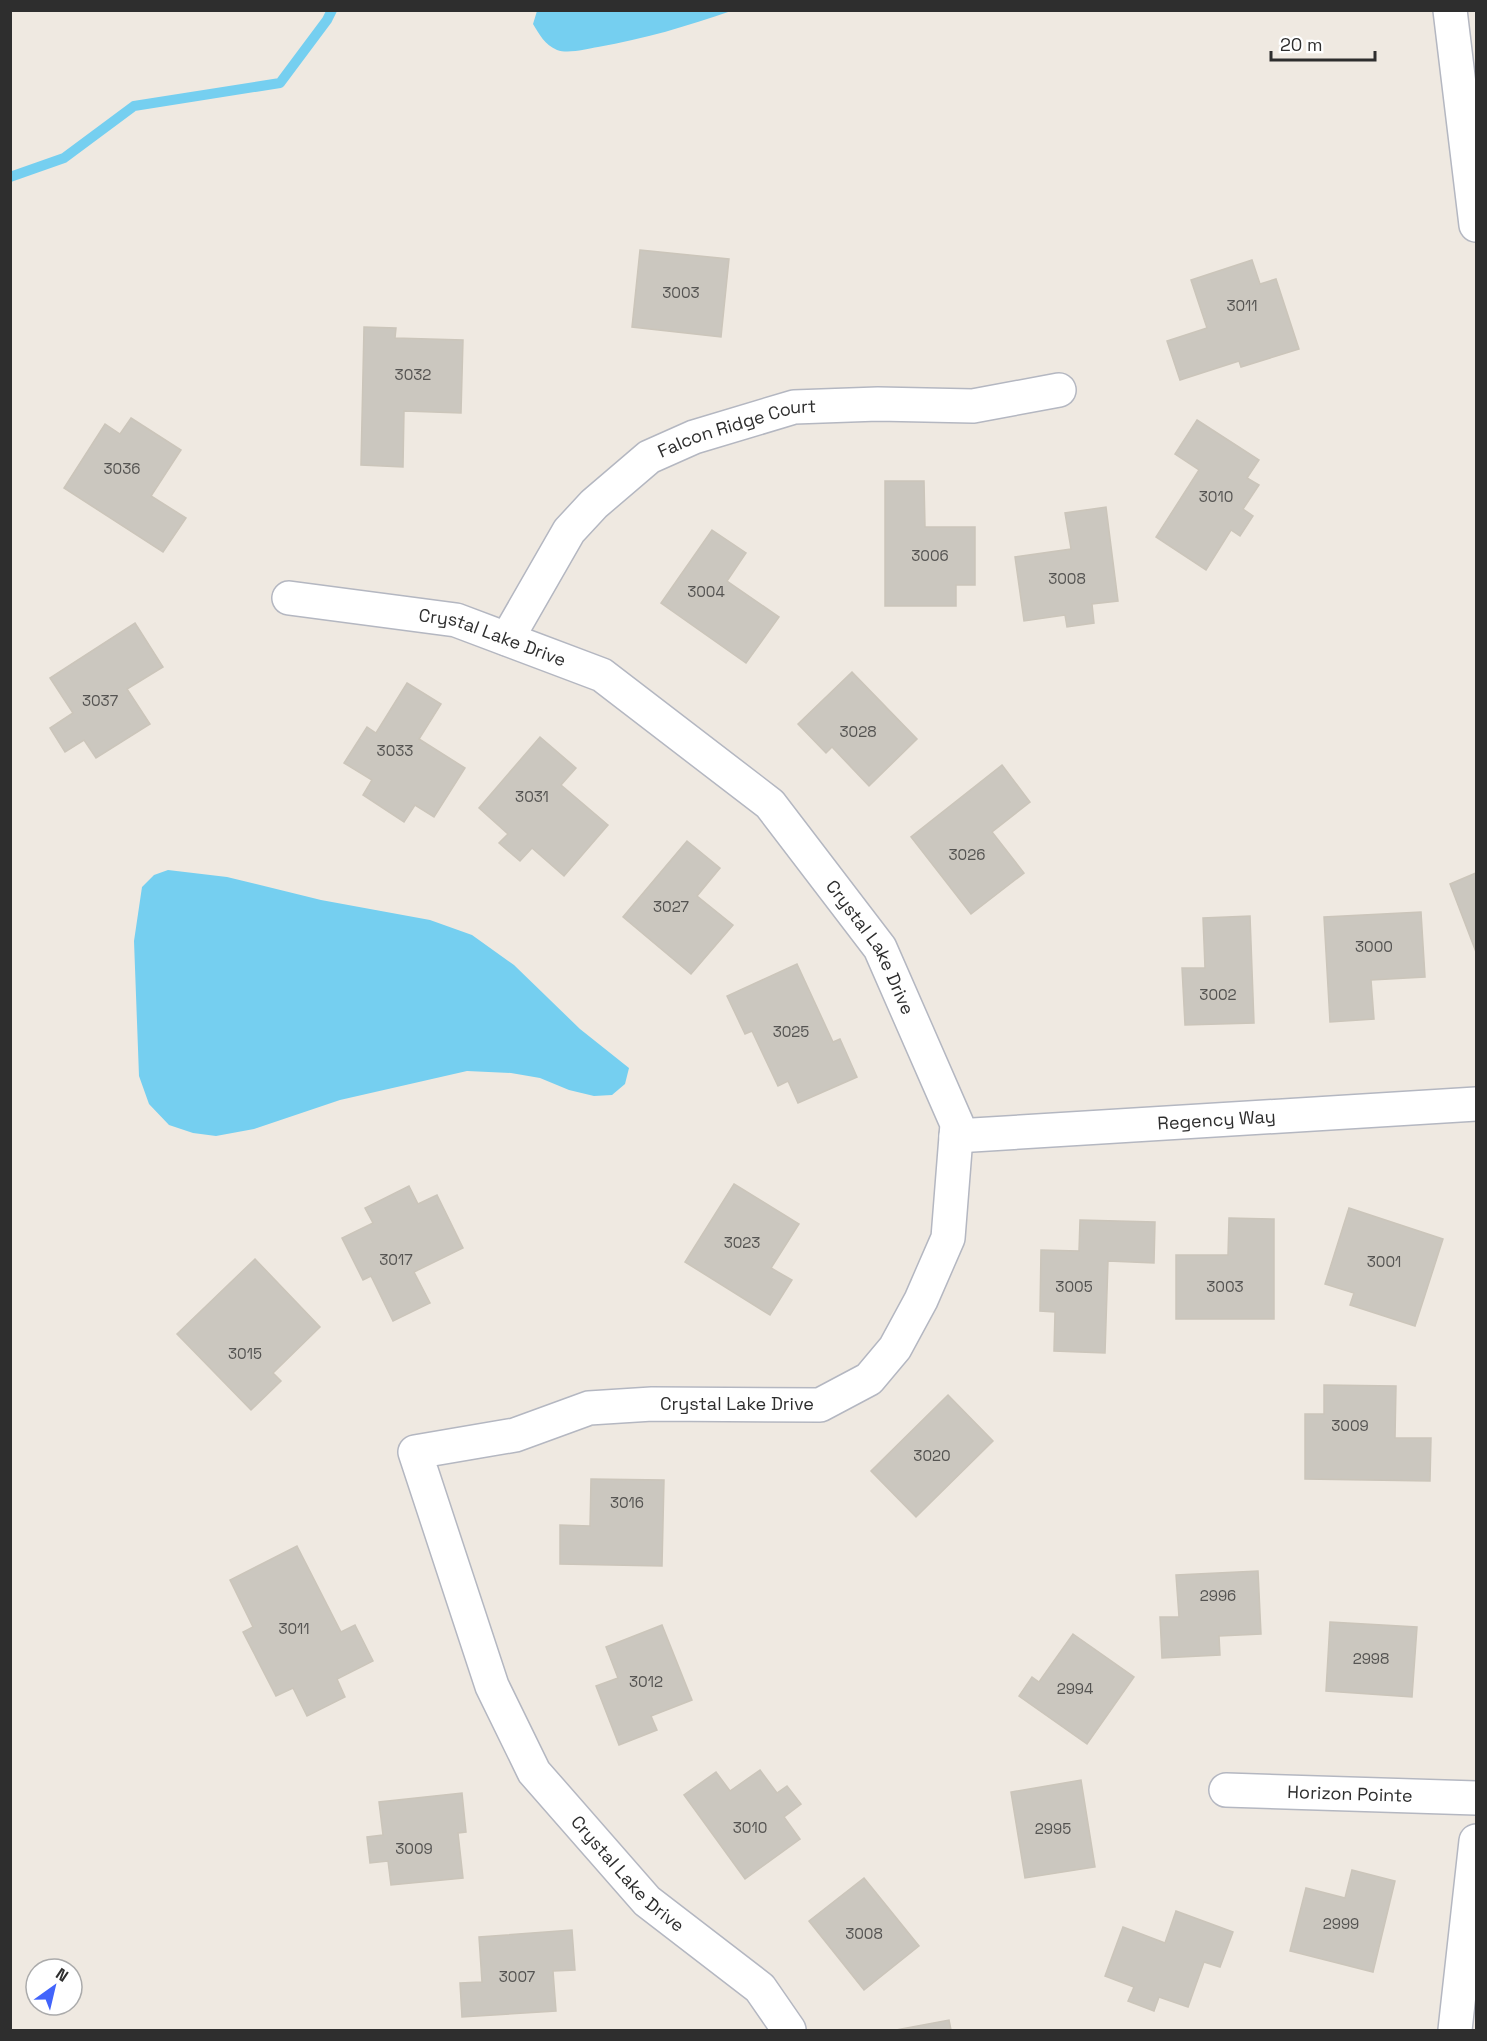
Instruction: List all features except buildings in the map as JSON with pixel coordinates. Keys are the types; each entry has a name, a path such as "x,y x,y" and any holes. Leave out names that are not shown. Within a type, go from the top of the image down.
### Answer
{"street":[{"path":"1450,10 1476,225"},
{"name":"Falcon Ridge Court","path":"507,639 569,531 594,504 649,456 694,437 794,407 878,404 973,406 1059,390"},
{"name":"Crystal Lake Drive","path":"289,598 456,620 602,675 770,804 880,948 957,1124 948,1238 921,1300 895,1348 869,1379 820,1406 652,1404 589,1408 515,1435 415,1452 492,1686 534,1772 647,1901 760,1988 789,2031"},
{"name":"Regency Way","path":"956,1136 1476,1104"},
{"name":"Horizon Pointe","path":"1226,1790 1476,1798"},
{"path":"1455,2031 1476,1841"}],"water":[{"path":"537,10 731,11 649,36 566,52 553,48 540,35 533,24"},
{"path":"168,870 227,877 321,900 430,920 472,935 514,965 580,1029 629,1068 625,1084 612,1095 594,1096 569,1090 540,1078 511,1073 467,1071 340,1100 254,1129 216,1136 193,1133 169,1125 149,1104 139,1076 134,941 142,887 154,875"}],"waterway":[{"path":"10,177 64,158 134,106 280,83 332,10"}]}
